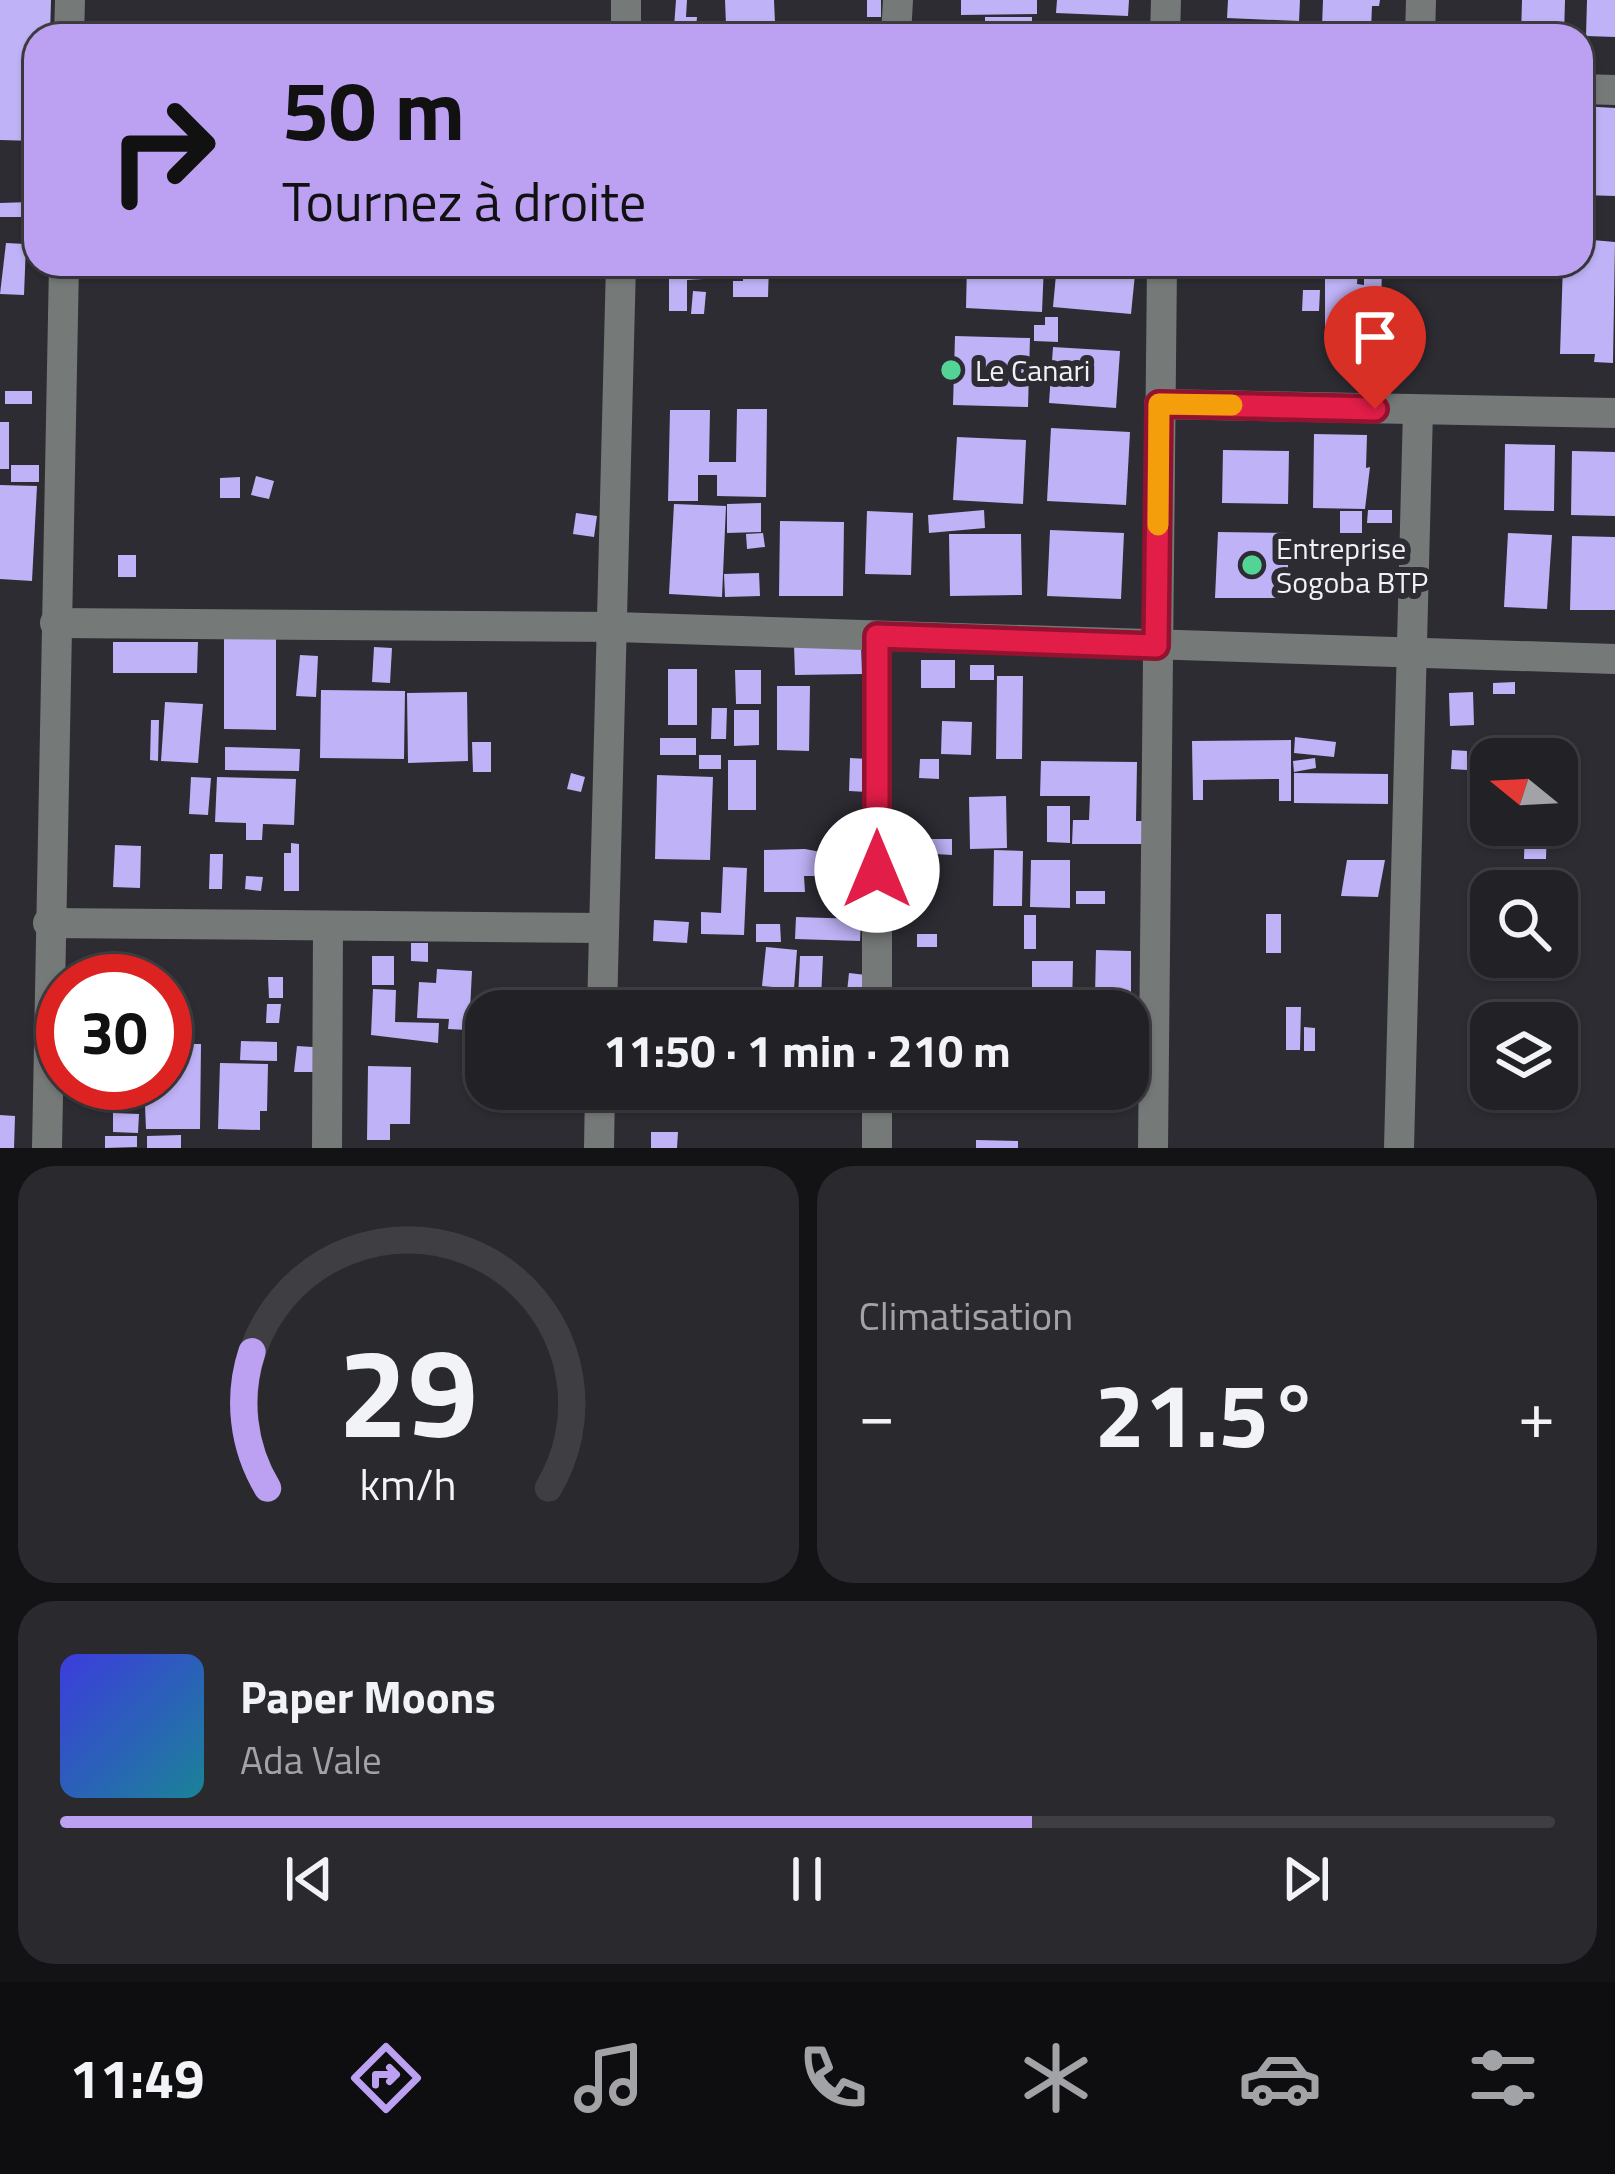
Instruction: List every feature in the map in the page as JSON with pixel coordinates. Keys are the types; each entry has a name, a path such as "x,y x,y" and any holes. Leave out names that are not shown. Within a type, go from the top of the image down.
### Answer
{"street":[{"path":"47,1148 64,276"},
{"path":"603,990 622,276"},
{"path":"1153,1148 1162,276"},
{"path":"1159,404 1615,413"},
{"path":"1399,1148 1418,410"},
{"path":"56,623 615,627 1615,659"},
{"path":"877,636 877,990"},
{"path":"48,923 604,928"},
{"path":"327,1148 328,926"},
{"path":"599,1148 600,1110"},
{"path":"877,1110 877,1148"}],"building":[{"path":"0,0 51,0 50,24 24,24 24,141 0,140"},
{"path":"676,0 687,0 686,17 697,17 696,24 674,24"},
{"path":"725,0 774,0 775,23 726,24"},
{"path":"867,0 881,0 881,17 867,17"},
{"path":"961,0 1037,0 1037,14 961,15"},
{"path":"1057,0 1129,0 1128,16 1056,13"},
{"path":"1228,0 1300,0 1299,21 1227,18"},
{"path":"1323,0 1380,0 1379,6 1372,6 1371,24 1322,24"},
{"path":"1522,0 1565,0 1564,24 1521,24"},
{"path":"1587,0 1615,0 1615,37 1593,36 1593,24 1586,24"},
{"path":"985,17 1032,17 1032,24 985,24"},
{"path":"1593,107 1615,108 1615,196 1593,195"},
{"path":"24,202 24,217 0,217 0,203"},
{"path":"1593,240 1615,242 1613,363 1594,362 1595,354 1560,354 1563,276 1593,276"},
{"path":"6,243 24,244 24,295 0,294"},
{"path":"669,276 703,276 687,280 687,311 669,311"},
{"path":"743,276 769,276 768,297 733,297 733,281 743,281"},
{"path":"967,276 1044,276 1042,312 966,308"},
{"path":"1056,276 1135,276 1131,314 1053,307"},
{"path":"1325,276 1357,276 1357,284 1364,285 1364,276 1382,276 1381,311 1399,311 1399,330 1325,329"},
{"path":"1303,290 1320,290 1319,311 1302,311"},
{"path":"693,291 706,292 704,314 691,314"},
{"path":"1045,317 1058,317 1058,342 1034,341 1034,325 1045,325"},
{"path":"955,336 1030,338 1028,407 953,405"},
{"path":"1368,337 1395,337 1395,349 1367,348"},
{"path":"1053,347 1120,351 1116,408 1049,403"},
{"path":"5,391 32,391 32,404 5,404"},
{"path":"737,409 767,409 766,497 717,496 717,475 698,475 698,501 668,501 670,410 710,410 709,462 736,462"},
{"path":"0,422 9,422 9,469 0,469"},
{"path":"1051,428 1130,432 1126,505 1047,501"},
{"path":"1314,434 1367,435 1366,468 1370,467 1365,509 1313,508"},
{"path":"957,437 1026,440 1023,504 953,500"},
{"path":"1505,444 1555,445 1554,511 1504,510"},
{"path":"1223,450 1289,451 1288,504 1222,503"},
{"path":"1572,451 1615,452 1615,516 1571,515"},
{"path":"11,465 39,465 39,482 11,482"},
{"path":"256,476 274,481 269,499 251,495"},
{"path":"240,477 240,498 220,498 220,478"},
{"path":"0,485 37,486 32,581 0,579"},
{"path":"761,503 761,532 727,533 727,504"},
{"path":"674,504 726,506 722,597 669,594"},
{"path":"984,510 985,528 929,533 928,515"},
{"path":"1368,510 1392,510 1392,523 1367,523"},
{"path":"867,511 913,513 911,575 865,574"},
{"path":"1340,511 1362,511 1362,533 1340,533"},
{"path":"576,513 597,516 594,537 573,534"},
{"path":"780,521 844,522 843,596 779,596"},
{"path":"1050,530 1124,533 1121,599 1047,596"},
{"name":"Entreprise Sogoba BTP","path":"1218,532 1289,533 1287,598 1215,598"},
{"path":"763,533 765,547 747,549 746,534"},
{"path":"1508,533 1552,535 1547,609 1504,607"},
{"path":"949,534 1021,534 1022,595 950,596"},
{"path":"1572,536 1615,537 1615,610 1570,610"},
{"path":"118,555 136,555 136,577 118,577"},
{"path":"759,573 760,596 725,597 724,574"},
{"path":"276,634 276,730 224,729 224,635"},
{"path":"113,642 198,642 197,673 113,673"},
{"path":"861,644 862,674 795,675 794,645"},
{"path":"374,647 392,648 390,683 372,682"},
{"path":"300,655 318,656 316,697 296,696"},
{"path":"921,660 955,660 955,688 921,688"},
{"path":"970,665 994,665 994,680 970,680"},
{"path":"668,669 697,669 697,725 668,725"},
{"path":"735,670 761,670 761,704 736,704"},
{"path":"997,676 1023,676 1022,759 996,759"},
{"path":"1515,682 1515,694 1493,694 1493,683"},
{"path":"777,686 810,686 809,751 777,750"},
{"path":"321,690 405,691 404,759 320,758"},
{"path":"467,692 468,761 408,763 407,693"},
{"path":"1473,692 1474,725 1450,726 1449,693"},
{"path":"165,702 203,704 198,763 161,761"},
{"path":"712,708 727,708 726,739 711,739"},
{"path":"734,710 759,710 759,745 734,746"},
{"path":"151,720 159,720 158,761 150,760"},
{"path":"942,721 972,722 971,755 941,754"},
{"path":"1295,737 1336,742 1334,757 1294,753"},
{"path":"660,738 696,738 696,755 660,755"},
{"path":"1291,740 1291,801 1279,801 1279,779 1203,780 1203,800 1193,800 1192,741"},
{"path":"472,742 491,742 491,772 473,772"},
{"path":"225,747 300,749 299,771 225,770"},
{"path":"1452,750 1467,751 1467,770 1451,769"},
{"path":"699,755 721,755 721,769 699,769"},
{"path":"850,758 868,759 867,792 849,791"},
{"path":"1315,758 1316,768 1294,772 1293,761"},
{"path":"920,759 939,759 939,779 919,778"},
{"path":"728,760 756,760 756,810 728,810"},
{"path":"1041,761 1137,762 1136,821 1148,821 1147,844 1072,844 1073,820 1089,820 1090,796 1040,796"},
{"path":"571,773 585,777 581,792 567,789"},
{"path":"1294,773 1388,774 1388,804 1294,803"},
{"path":"657,775 713,777 710,860 655,859"},
{"path":"191,777 211,778 208,815 189,814"},
{"path":"217,777 296,779 294,825 263,824 262,840 246,840 246,823 215,822"},
{"path":"1006,796 1007,848 970,849 969,797"},
{"path":"1047,806 1070,806 1070,843 1047,842"},
{"path":"919,839 952,839 952,855 918,853"},
{"path":"291,843 299,844 299,891 284,891 284,853 291,853"},
{"path":"115,845 141,846 140,888 113,887"},
{"path":"1524,846 1546,846 1546,859 1524,859"},
{"path":"764,850 826,853 826,876 804,876 805,892 764,892"},
{"path":"994,850 1023,851 1022,906 993,906"},
{"path":"210,854 223,854 222,889 209,889"},
{"path":"849,854 862,855 860,878 847,877"},
{"path":"1031,860 1070,860 1070,908 1030,907"},
{"path":"1347,860 1385,860 1378,897 1341,896"},
{"path":"723,867 747,868 744,935 701,934 701,912 721,913"},
{"path":"246,876 263,877 261,891 245,889"},
{"path":"1076,891 1105,891 1105,904 1076,904"},
{"path":"1266,914 1281,914 1281,953 1266,953"},
{"path":"1024,915 1036,915 1036,949 1024,949"},
{"path":"796,917 861,919 860,941 795,939"},
{"path":"654,920 689,922 687,943 653,941"},
{"path":"756,924 780,924 781,942 756,942"},
{"path":"917,934 937,934 937,947 917,947"},
{"path":"411,943 428,943 428,962 411,961"},
{"path":"766,947 797,950 794,989 762,986"},
{"path":"1096,950 1131,951 1131,990 1095,990"},
{"path":"372,956 394,956 394,985 372,985"},
{"path":"800,956 823,956 821,990 798,990"},
{"path":"1032,961 1073,961 1072,990 1032,990"},
{"path":"437,969 472,971 471,990 465,990 465,1030 448,1029 449,1019 417,1018 419,982 436,983"},
{"path":"849,973 866,975 864,990 847,990"},
{"path":"268,977 283,977 283,998 269,998"},
{"path":"373,989 396,990 395,1022 439,1023 438,1043 371,1035"},
{"path":"267,1004 281,1004 279,1023 266,1023"},
{"path":"1286,1007 1301,1007 1300,1050 1286,1050"},
{"path":"1304,1027 1315,1028 1315,1051 1304,1051"},
{"path":"241,1041 277,1042 277,1061 240,1060"},
{"path":"192,1044 201,1044 200,1129 146,1129 145,1110 192,1110"},
{"path":"297,1046 313,1047 314,1072 294,1072"},
{"path":"220,1063 268,1064 267,1111 260,1111 260,1130 218,1129"},
{"path":"368,1066 411,1067 410,1124 390,1124 390,1140 367,1140"},
{"path":"113,1113 139,1114 138,1133 113,1132"},
{"path":"0,1115 15,1116 14,1148 0,1148"},
{"path":"651,1132 678,1132 677,1148 651,1148"},
{"path":"181,1135 181,1148 147,1148 147,1136"},
{"path":"105,1136 137,1136 137,1147 105,1148"},
{"path":"976,1140 1018,1141 1018,1148 976,1148"}],"slow traffic":[{"path":"1158,525 1159,404 1232,405"}],"place":[{"name":"Le Canari","path":"951,370"},
{"name":"Entreprise Sogoba BTP","path":"1252,565"}],"route":[{"path":"877,870 877,636 1156,646 1159,404 1375,409"}]}
